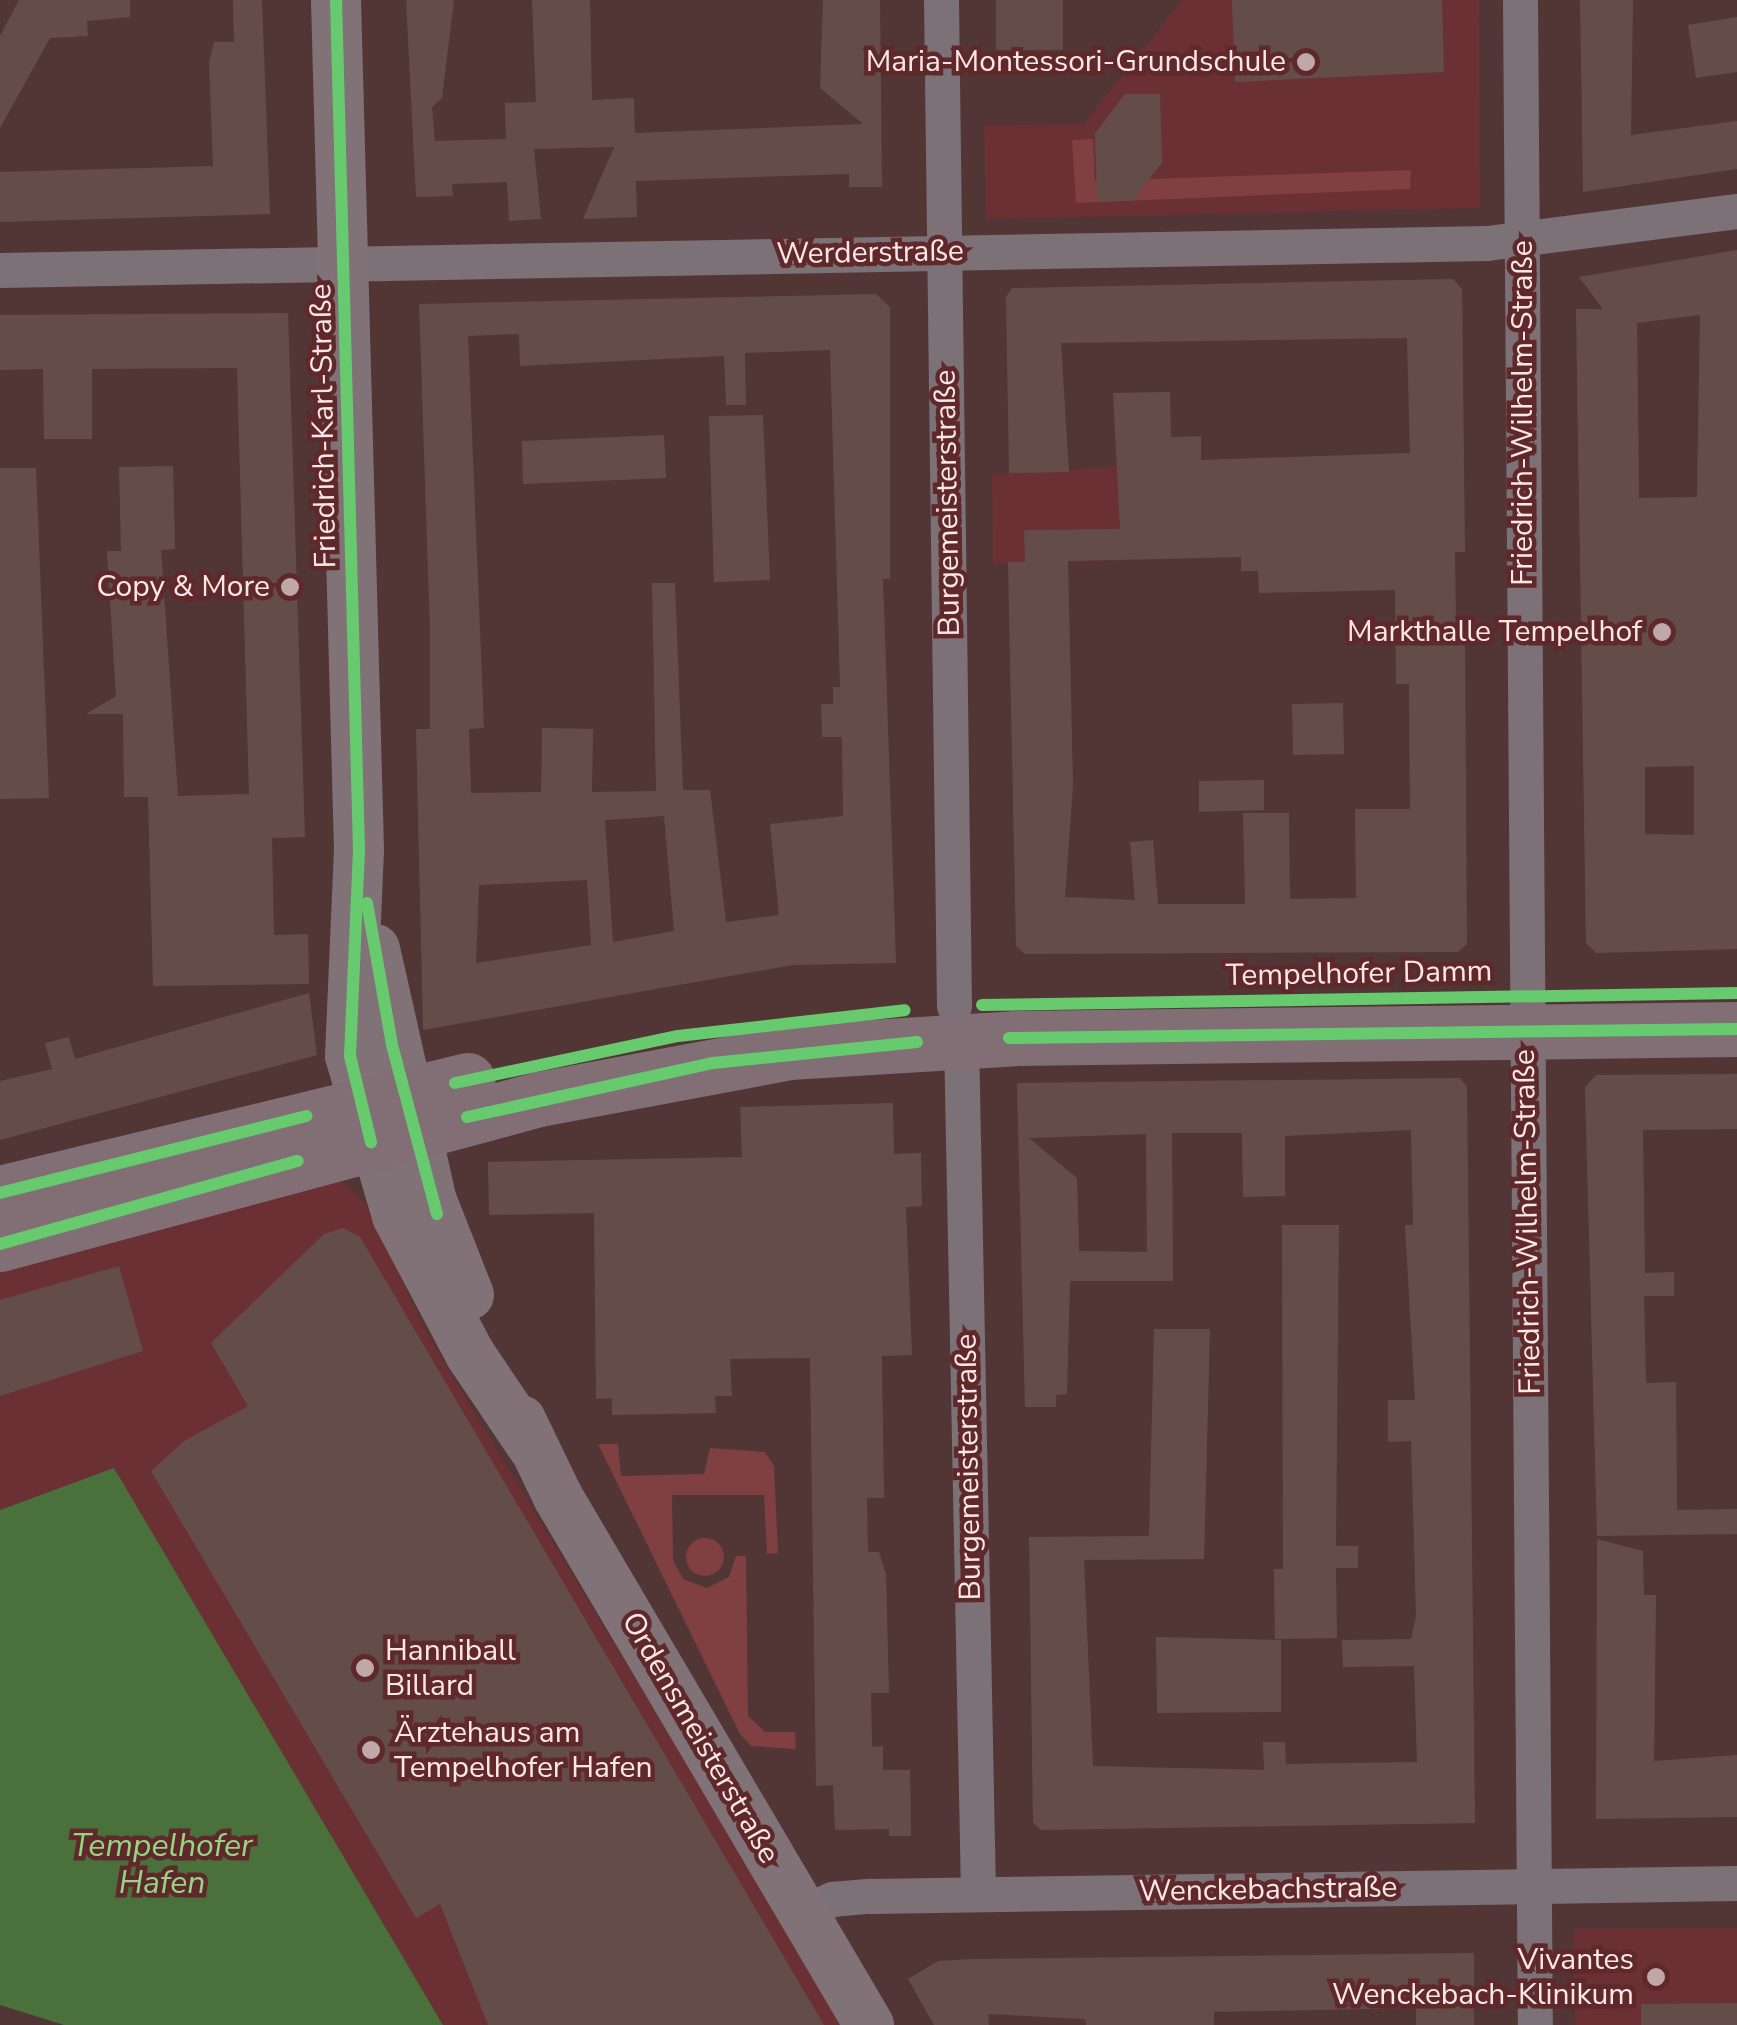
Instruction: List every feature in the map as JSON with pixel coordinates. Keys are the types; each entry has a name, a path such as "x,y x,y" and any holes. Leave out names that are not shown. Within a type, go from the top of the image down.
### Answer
{"main road":[{"name":"Friedrich-Karl-Straße","path":"336,0 346,266 358,850 389,1117"},
{"name":"Tempelhofer Damm","path":"0,1193 389,1117 958,1023 1525,1013 1737,993"},
{"name":"Tempelhofer Damm","path":"1525,1013 1737,1029"},
{"name":"Tempelhofer Damm","path":"0,1244 389,1117"},
{"name":"Ordensmeisterstraße","path":"389,1117 434,1290 534,1449 869,2025"}],"street":[{"name":"Burgemeisterstraße","path":"941,0 978,1894"},
{"name":"Friedrich-Wilhelm-Straße","path":"1520,0 1535,2025"},
{"name":"Werderstraße","path":"0,270 346,266 1521,238 1737,211"},
{"name":"Wenckebachstraße","path":"803,1914 832,1899 1737,1882"}],"shaded area":[{"name":"Maria-Montessori-Grundschule","path":"1182,0 1479,0 1480,208 986,219 984,125 1084,124"},
{"path":"1093,139 1095,181 1411,170 1410,189 1076,203 1072,140"},
{"path":"1239,459 1241,557 993,564 992,474"},
{"path":"338,1177 363,1200 431,1341 845,2025 443,2025 114,1469 0,1510 0,1264"},
{"path":"598,1444 618,1444 621,1476 704,1474 710,1448 765,1452 774,1466 778,1553 767,1554 764,1495 672,1495 673,1560 683,1579 707,1588 729,1577 736,1556 746,1556 748,1716 765,1732 795,1732 796,1749 751,1746 740,1734"},
{"path":"705,1538 719,1543 724,1557 719,1571 705,1576 691,1571 686,1557 691,1543"},
{"name":"Vivantes Wenckebach-Klinikum","path":"1737,1928 1737,2025 1575,2025 1574,1929"}],"water":[{"name":"Tempelhofer Hafen","path":"114,1468 443,2025 64,2025 0,2005 0,1510"}],"building":[{"path":"19,0 130,0 130,17 87,21 88,36 50,38 0,128 0,36"},
{"path":"233,0 262,0 270,214 0,222 0,172 213,166 209,62 214,42 234,42"},
{"path":"406,0 454,0 442,98 432,107 435,141 506,139 505,103 536,102 532,0 590,0 592,100 634,98 635,133 863,124 820,88 823,0 880,0 882,187 849,187 849,174 636,181 637,217 583,219 614,147 534,149 541,219 509,221 507,182 452,184 453,196 416,197"},
{"path":"996,0 1063,0 1063,50 996,50"},
{"path":"1232,0 1442,0 1444,72 1235,82"},
{"path":"1580,0 1633,0 1631,135 1737,121 1737,169 1583,192"},
{"path":"1737,17 1737,72 1696,78 1688,25"},
{"path":"1125,94 1160,94 1162,163 1132,201 1097,201 1095,133"},
{"path":"1737,250 1737,949 1596,953 1586,943 1576,309 1603,309 1579,277","holes":["1700,315 1697,497 1639,498 1637,323","1694,766 1694,835 1645,834 1645,767"]},
{"path":"1453,279 1462,289 1465,552 1455,552 1456,627 1465,627 1467,944 1458,952 1025,954 1016,946 1008,562 1025,562 1024,530 1120,529 1113,393 1170,392 1171,437 1201,436 1201,460 1410,453 1407,338 1061,343 1069,472 1009,473 1006,297 1012,288","holes":["1241,557 1241,571 1258,571 1259,593 1395,590 1396,684 1409,684 1410,809 1355,809 1356,898 1290,899 1289,813 1243,813 1245,904 1158,904 1153,840 1130,842 1135,900 1065,897 1073,785 1068,561"]},
{"path":"876,294 890,307 890,579 883,579 896,963 793,965 423,1030 416,729 430,729 430,630 419,304","holes":["519,334 520,366 724,356 726,405 746,405 745,353 830,350 840,687 833,687 833,704 821,704 822,737 842,737 843,816 770,824 779,915 726,922 710,790 683,790 675,583 652,583 656,791 592,792 593,729 542,728 541,792 471,793 469,729 484,728 468,336","664,816 674,931 613,942 605,820","587,880 591,945 476,963 479,885"]},
{"path":"288,313 305,837 272,838 274,935 308,934 309,984 153,986 148,797 124,797 123,714 86,714 116,696 107,551 121,551 119,467 173,466 175,549 161,550 178,796 249,794 237,368 92,369 92,439 44,439 43,369 0,370 0,315"},
{"path":"763,415 770,580 714,582 709,416"},
{"path":"664,435 666,478 523,484 522,441"},
{"path":"0,468 36,468 49,798 0,799"},
{"path":"1343,703 1344,754 1293,755 1292,704"},
{"path":"1264,780 1264,810 1199,812 1199,781"},
{"path":"309,993 317,1055 0,1140 0,1081 52,1069 45,1043 69,1037 75,1059"},
{"path":"1737,1074 1737,1129 1643,1130 1645,1273 1674,1272 1674,1296 1644,1296 1646,1383 1676,1382 1677,1510 1737,1509 1737,1534 1597,1536 1585,1087 1596,1075"},
{"path":"1460,1078 1467,1087 1475,1823 1041,1830 1033,1823 1029,1537 1149,1536 1154,1329 1210,1329 1204,1559 1084,1560 1093,1766 1264,1770 1263,1742 1285,1742 1286,1764 1417,1762 1414,1666 1343,1667 1342,1640 1411,1639 1416,1616 1411,1441 1388,1442 1388,1400 1415,1400 1405,1225 1413,1225 1411,1130 1285,1136 1285,1196 1243,1197 1242,1133 1172,1133 1173,1281 1070,1281 1067,1394 1056,1395 1056,1407 1025,1407 1017,1083","holes":["1146,1134 1147,1252 1079,1251 1077,1178 1029,1138"]},
{"path":"893,1103 894,1154 921,1153 922,1206 906,1207 912,1355 882,1356 884,1498 867,1498 868,1552 879,1552 886,1575 889,1693 871,1693 872,1747 883,1746 883,1770 910,1770 911,1836 889,1836 889,1829 835,1830 833,1785 816,1786 810,1358 730,1359 732,1396 715,1396 716,1413 612,1415 612,1398 596,1399 594,1213 489,1215 488,1162 742,1157 740,1107"},
{"path":"1282,1225 1339,1225 1336,1546 1358,1546 1358,1568 1336,1568 1337,1638 1275,1639 1274,1569 1283,1569"},
{"path":"343,1228 360,1237 824,2025 488,2025 440,1904 416,1918 151,1471 184,1441 248,1406 211,1343 324,1234"},
{"path":"119,1266 143,1351 0,1396 0,1300"},
{"path":"1597,1539 1643,1551 1644,1595 1656,1595 1654,1761 1737,1755 1737,1817 1596,1819"},
{"path":"1156,1637 1281,1640 1281,1712 1157,1713"},
{"path":"1474,1953 1474,2025 1416,2025 1416,2008 1214,2012 1214,2025 1086,2025 1085,2019 988,2014 989,2025 934,2025 908,1979 938,1961 973,1959"},
{"path":"1737,2003 1737,2025 1641,2025 1641,2004"}],"cycle path":[{"path":"336,0 359,850 350,1056 371,1142"},
{"path":"367,903 392,1045 437,1214"},
{"path":"982,1005 1737,993"},
{"path":"455,1083 678,1036 905,1010"},
{"path":"1009,1038 1737,1029"},
{"path":"467,1117 713,1063 917,1042"},
{"path":"0,1193 306,1116"},
{"path":"0,1244 298,1161"}],"place":[{"name":"Maria-Montessori-Grundschule","path":"1306,62"},
{"name":"Copy & More","path":"290,587"},
{"name":"Markthalle Tempelhof","path":"1662,632"},
{"name":"Hanniball Billard","path":"365,1668"},
{"name":"Ärztehaus am Tempelhofer Hafen","path":"371,1750"},
{"name":"Vivantes Wenckebach-Klinikum","path":"1656,1977"}]}
